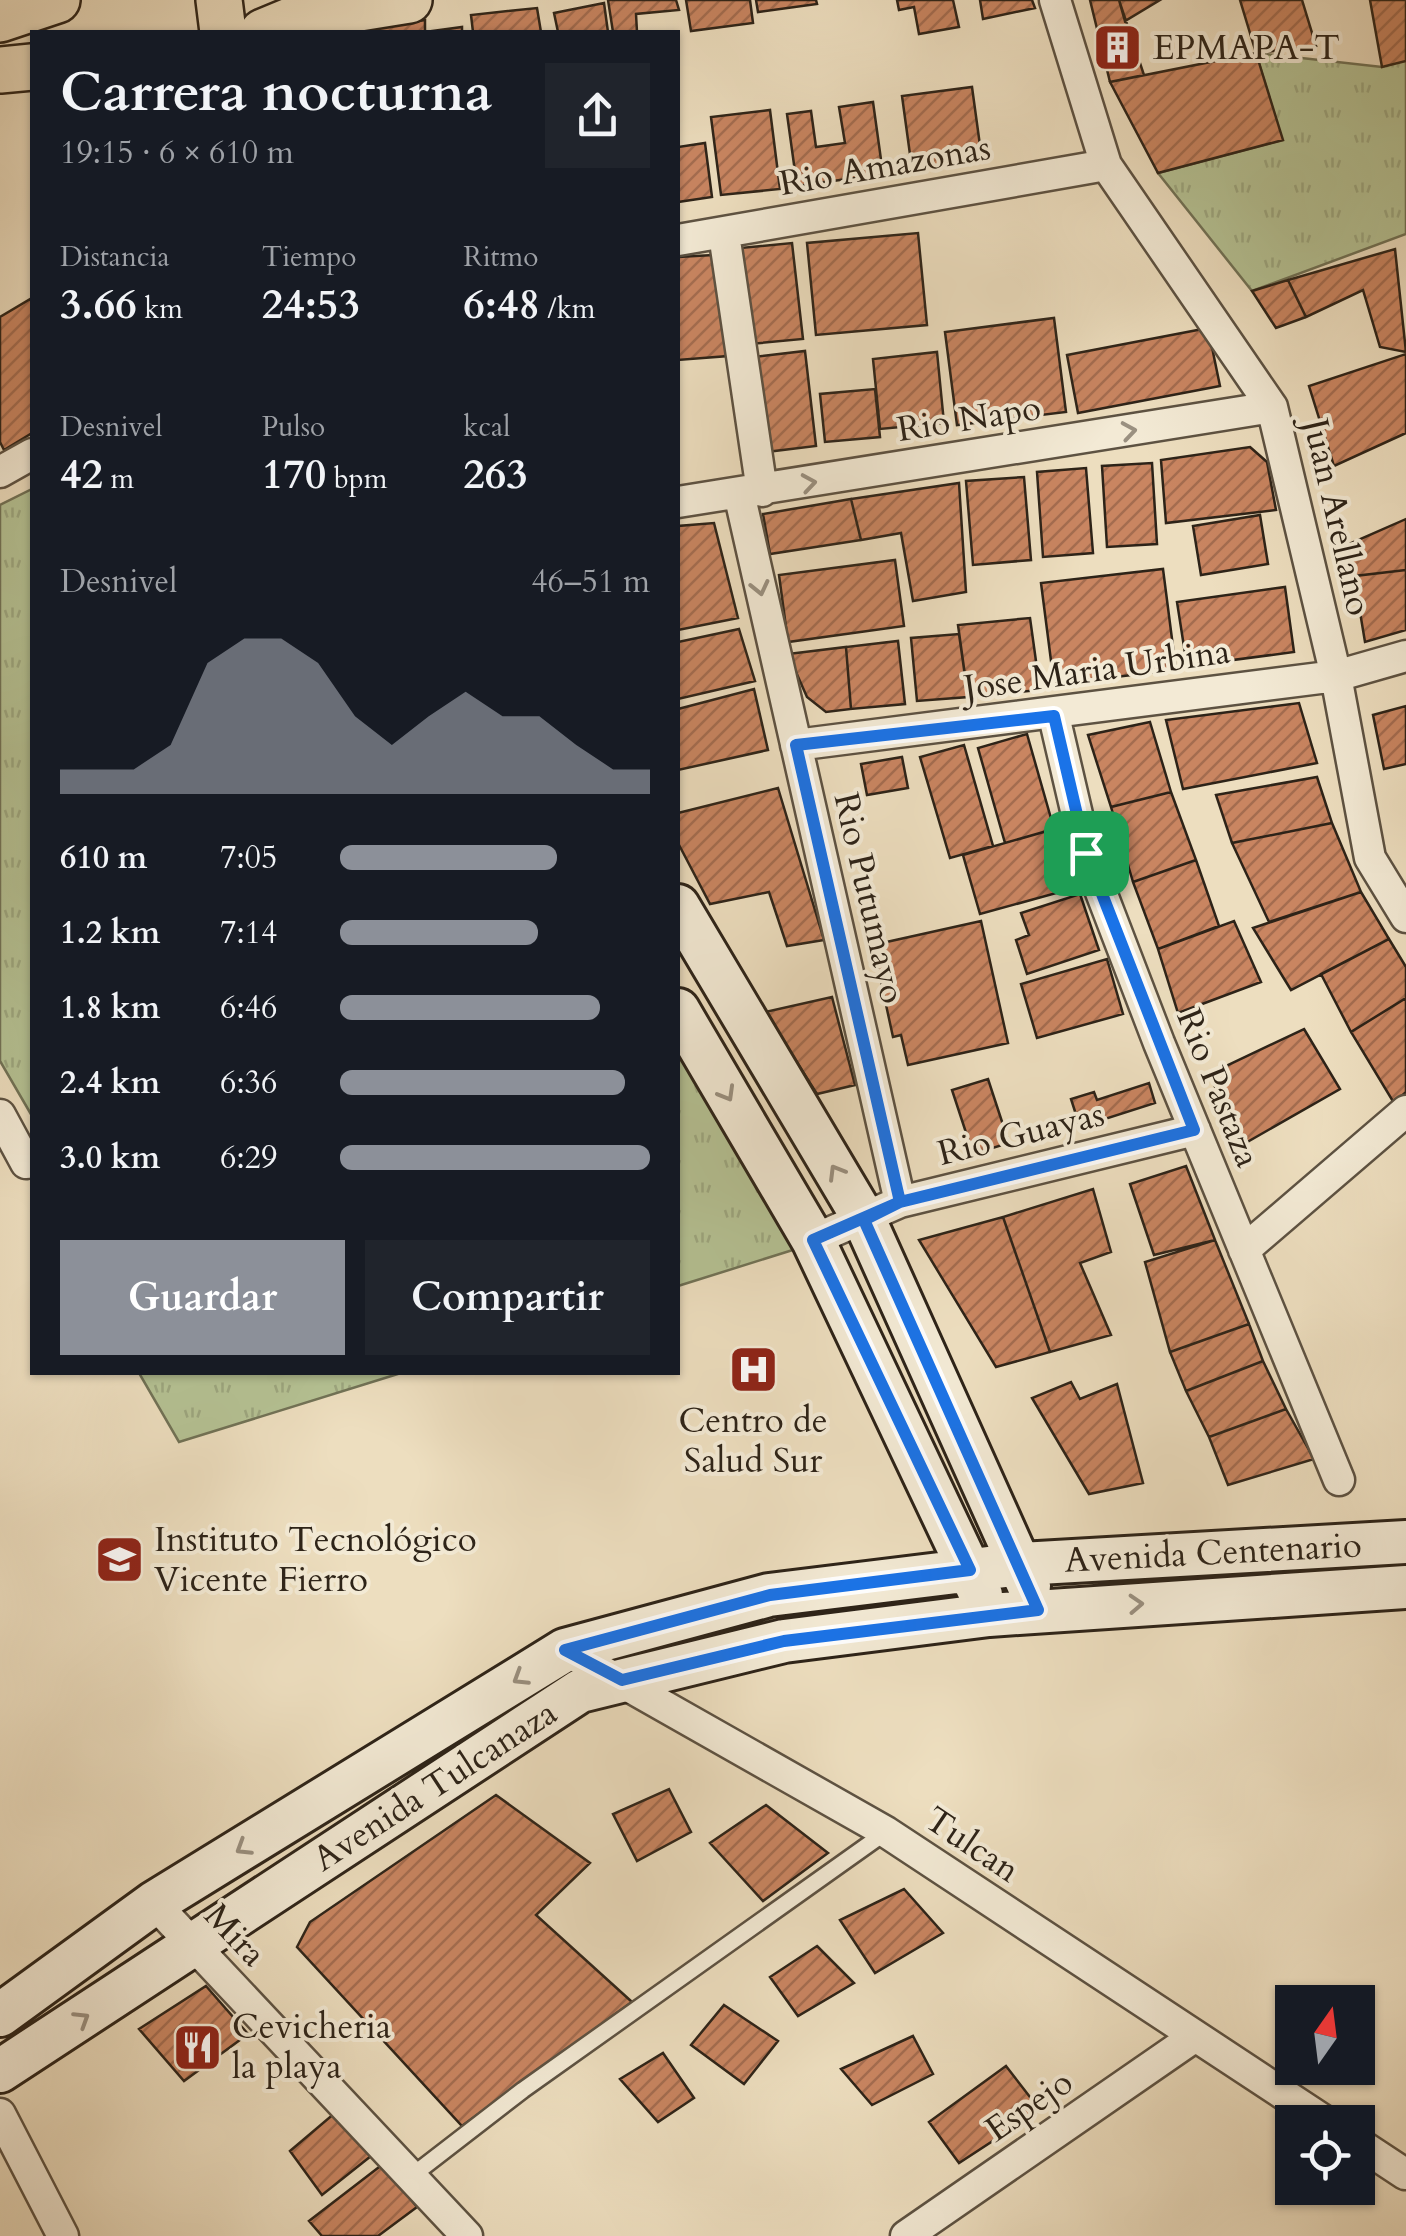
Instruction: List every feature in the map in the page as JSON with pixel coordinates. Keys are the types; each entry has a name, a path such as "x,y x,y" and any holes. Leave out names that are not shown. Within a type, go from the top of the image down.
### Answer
{"main road":[{"path":"0,19 57,0"},
{"path":"70,30 72,0"},
{"path":"220,0 223,30"},
{"path":"268,30 297,18 409,0"},
{"path":"0,70 30,67"}],"street":[{"name":"Juan Arellano","path":"1055,0 1106,165 1272,407 1336,676 1370,858 1406,917"},
{"name":"Rio Amazonas","path":"680,240 1106,165"},
{"name":"Rio Putumayo","path":"724,234 750,492 882,1211"},
{"name":"Rio Napo","path":"680,502 1272,407"},
{"path":"0,472 30,455"},
{"name":"Jose Maria Urbina","path":"796,745 1054,716 1336,676 1406,656"},
{"name":"Rio Pastaza","path":"1054,716 1086,853 1194,1130 1338,1480"},
{"name":"Avenida Centenario","path":"680,909 882,1211 1038,1610 1406,1587"},
{"path":"680,1013 813,1240 989,1615"},
{"path":"1244,1250 1406,1111"},
{"path":"0,1115 26,1163"},
{"name":"Rio Guayas","path":"813,1240 882,1211 1194,1130"},
{"name":"Avenida Centenario","path":"1021,1564 1406,1542"},
{"name":"Avenida Tulcanaza","path":"0,2015 154,1903 565,1650 770,1595 1021,1564"},
{"name":"Avenida Tulcanaza","path":"0,2071 580,1691 784,1641 1038,1610"},
{"name":"Tulcan","path":"565,1650 886,1832 1300,2105"},
{"name":"Mira","path":"154,1903 467,2236"},
{"name":"Espejo","path":"906,2236 1194,2037"},
{"path":"0,2114 63,2236"},
{"path":"1375,2154 1405,2174"}],"lane":[{"path":"413,2175 554,2068 886,1832"}],"green space":[{"path":"1256,53 1382,67 1406,59 1406,234 1252,291 1158,173 1282,140"},
{"path":"30,490 30,1113 0,1061 0,505"},
{"path":"680,1055 796,1249 680,1285"},
{"path":"140,1375 395,1375 179,1442"}],"building":[{"path":"608,0 676,0 679,10 636,14 637,30 613,30"},
{"path":"686,0 750,0 753,23 691,31"},
{"path":"756,0 816,0 817,4 758,12"},
{"path":"897,0 953,0 959,27 919,34 914,7 899,10"},
{"path":"980,0 1032,0 1035,8 983,19"},
{"name":"EPMAPA-T","path":"1090,0 1119,0 1144,75 1110,82"},
{"path":"1119,0 1160,0 1125,21"},
{"path":"1240,0 1302,0 1316,46 1256,53"},
{"path":"1370,0 1406,0 1406,61 1382,67"},
{"path":"604,3 608,30 558,30 554,13"},
{"path":"537,8 541,30 473,30 471,15"},
{"path":"425,20 425,30 374,28"},
{"path":"1256,53 1283,140 1158,173 1110,82"},
{"path":"972,87 982,160 912,169 902,96"},
{"path":"873,102 883,174 797,186 787,114 811,111 816,147 845,143 839,107"},
{"path":"770,110 780,189 721,195 711,117"},
{"path":"705,143 712,197 680,202 680,147"},
{"path":"918,233 927,325 816,335 807,243"},
{"path":"792,243 803,339 750,344 740,248"},
{"path":"1395,249 1406,352 1380,347 1363,290 1306,317 1288,280"},
{"path":"713,255 728,356 680,360 680,257"},
{"path":"1288,280 1306,317 1276,328 1252,291"},
{"path":"30,299 30,434 4,450 0,442 0,317"},
{"path":"1054,318 1066,412 957,425 945,332"},
{"path":"1208,328 1220,386 1078,413 1067,355"},
{"path":"805,351 816,446 766,452 754,357"},
{"path":"937,352 944,423 880,429 873,359"},
{"path":"1406,354 1406,433 1334,466 1309,386"},
{"path":"875,389 880,437 825,442 820,394"},
{"path":"1250,447 1267,462 1276,510 1166,523 1161,460"},
{"path":"1152,463 1157,544 1107,547 1102,466"},
{"path":"1086,468 1093,553 1043,557 1037,472"},
{"path":"1024,477 1031,560 973,565 966,481"},
{"path":"959,483 966,592 913,601 901,533 861,540 851,499"},
{"path":"851,499 861,540 770,554 763,514"},
{"path":"1260,515 1268,564 1201,575 1193,526"},
{"path":"1406,519 1406,570 1354,576 1349,544"},
{"path":"714,523 738,618 680,630 680,526"},
{"path":"895,560 904,626 788,642 779,575"},
{"path":"1163,569 1176,670 1054,684 1041,583"},
{"path":"1406,570 1406,630 1365,642 1354,576"},
{"path":"1285,587 1294,652 1187,666 1177,602"},
{"path":"1030,618 1040,690 968,697 958,625"},
{"path":"739,629 755,681 680,699 680,642"},
{"path":"959,634 968,697 917,701 911,638"},
{"path":"898,641 905,704 851,709 846,647"},
{"path":"846,647 851,709 826,712 807,697 788,654"},
{"path":"754,689 768,750 680,770 680,708"},
{"path":"1299,703 1317,763 1183,789 1166,720"},
{"path":"1406,706 1406,764 1384,769 1373,715"},
{"path":"1150,722 1171,792 1111,807 1088,735"},
{"path":"1027,734 1054,829 1005,843 978,748"},
{"path":"964,745 993,846 950,858 920,757"},
{"path":"902,757 908,788 867,795 861,764"},
{"path":"1317,777 1332,823 1232,843 1216,795"},
{"path":"778,788 824,940 787,946 769,892 710,904 680,847 680,812"},
{"path":"1171,792 1196,860 1133,882 1111,807"},
{"path":"1332,823 1361,892 1269,922 1232,843"},
{"path":"1054,829 1071,889 980,914 963,855"},
{"path":"1196,860 1219,926 1158,949 1133,882"},
{"path":"1361,892 1389,939 1291,990 1253,928"},
{"path":"1080,894 1099,950 1027,974 1016,940 1029,935 1021,913"},
{"path":"981,921 1008,1043 908,1065 901,1035 893,1037 873,945"},
{"path":"1234,921 1261,982 1178,1013 1158,949"},
{"path":"1389,939 1406,967 1406,998 1351,1032 1321,974"},
{"path":"1107,959 1123,1014 1037,1038 1021,984"},
{"path":"832,997 855,1085 817,1094 765,1012"},
{"path":"1406,998 1406,1092 1394,1103 1351,1032"},
{"path":"1304,1029 1340,1089 1242,1145 1209,1074"},
{"path":"988,1079 1009,1143 973,1154 952,1090"},
{"path":"1149,1083 1155,1103 1080,1127 1071,1099 1094,1092 1097,1100"},
{"path":"1186,1166 1215,1240 1154,1255 1130,1184"},
{"path":"1093,1189 1111,1252 1080,1263 1111,1335 1050,1352 1003,1217"},
{"path":"1003,1217 1050,1352 996,1367 919,1240"},
{"path":"1215,1240 1249,1324 1170,1352 1145,1262"},
{"path":"1249,1324 1263,1361 1186,1391 1170,1352"},
{"path":"1263,1361 1286,1409 1209,1437 1186,1391"},
{"path":"1071,1382 1080,1399 1117,1384 1143,1483 1089,1494 1032,1398"},
{"path":"1286,1409 1314,1459 1228,1485 1209,1437"},
{"path":"669,1789 691,1832 637,1861 613,1814"},
{"path":"496,1795 590,1863 536,1915 632,2002 462,2126 297,1947 310,1922"},
{"path":"766,1805 828,1853 763,1901 710,1843"},
{"path":"904,1889 943,1933 875,1973 840,1920"},
{"path":"817,1946 854,1983 798,2016 770,1977"},
{"path":"206,1986 248,2034 184,2081 139,2029"},
{"path":"724,2005 778,2041 744,2084 691,2045"},
{"path":"913,2036 933,2074 872,2105 841,2069"},
{"path":"663,2053 694,2098 658,2122 620,2079"},
{"path":"1006,2066 1040,2110 959,2163 929,2122"},
{"path":"336,2112 371,2156 322,2195 290,2151"},
{"path":"383,2164 417,2207 378,2236 322,2236 309,2221"}],"place":[{"name":"EPMAPA-T","path":"1118,48"},
{"name":"Centro de Salud Sur","path":"753,1369"},
{"name":"Instituto Tecnológico Vicente Fierro","path":"119,1560"},
{"name":"Cevicheria la playa","path":"197,2047"}],"route":[{"path":"1086,853 1054,716 796,745 900,1202 864,1220 1021,1564 1038,1610 784,1641 622,1680 565,1650 770,1595 970,1570 813,1240 900,1202 1194,1130 1086,853"}]}
